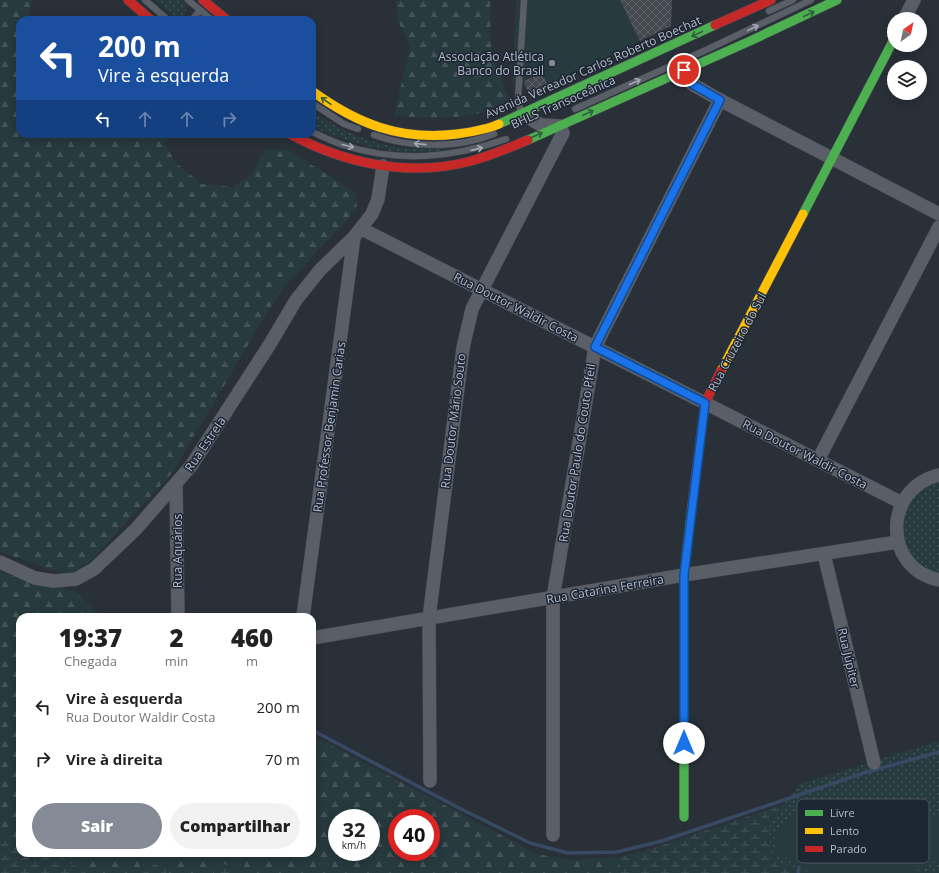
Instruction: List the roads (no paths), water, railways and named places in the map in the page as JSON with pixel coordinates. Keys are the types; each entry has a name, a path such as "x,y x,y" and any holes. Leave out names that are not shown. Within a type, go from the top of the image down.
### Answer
{"main road":[{"path":"128,0 146,16"},
{"path":"202,0 222,16"},
{"name":"Avenida Vereador Carlos Roberto Boechat","path":"316,94 337,109 369,126 390,132 424,136 456,135 478,131 494,126 531,120 771,0"},
{"path":"297,138 314,147 339,156 383,166 419,168 467,162 501,151 557,122 684,70 837,0"},
{"name":"Rua Cruzeiro do Sul","path":"684,817 684,575 705,403 887,52"}],"street":[{"path":"908,12 914,0"},
{"path":"684,70 692,84 720,100 939,214"},
{"name":"Rua Doutor Paulo do Couto Pfeil","path":"553,835 553,598 595,347 720,100"},
{"path":"531,120 557,122"},
{"name":"Rua Doutor Mário Souto","path":"430,781 428,618 463,348 472,309 481,289 562,138 563,133 557,122"},
{"path":"358,233 376,206 383,166"},
{"path":"818,460 939,227"},
{"name":"Rua Doutor Waldir Costa","path":"358,233 481,289 902,503"},
{"name":"Rua Estrela","path":"0,562 36,578 54,581 76,579 94,569 112,553 176,485 215,430 296,300 320,270 358,233"},
{"name":"Rua Professor Benjamin Carias","path":"304,613 358,233"},
{"path":"939,475 918,484 912,490 902,503 896,520 898,542 904,556 914,568 939,580"},
{"name":"Rua Aquários","path":"176,485 178,613"},
{"name":"Rua Catarina Ferreira","path":"316,637 684,575 898,542"},
{"name":"Rua Júpiter","path":"824,554 874,763"}],"lane":[{"path":"145,0 163,16"},
{"path":"188,0 207,16"},
{"path":"524,0 518,107 531,120"},
{"path":"764,13 793,0"},
{"name":"BHLS Transoceânica","path":"568,112 706,50 811,0"},
{"path":"195,16 200,10"},
{"name":"BHLS Transoceânica","path":"316,106 344,124 387,140 416,144 458,144 482,139 502,131"},
{"name":"BHLS Transoceânica","path":"316,134 343,145 384,154 422,157 479,149 514,137"}],"waterway":[{"path":"316,732 459,808 530,843 568,853 617,852 662,841 867,772 939,752"},
{"path":"798,873 799,867"}],"place":[{"name":"Associação Atlética Banco do Brasil","path":"552,63"}]}
